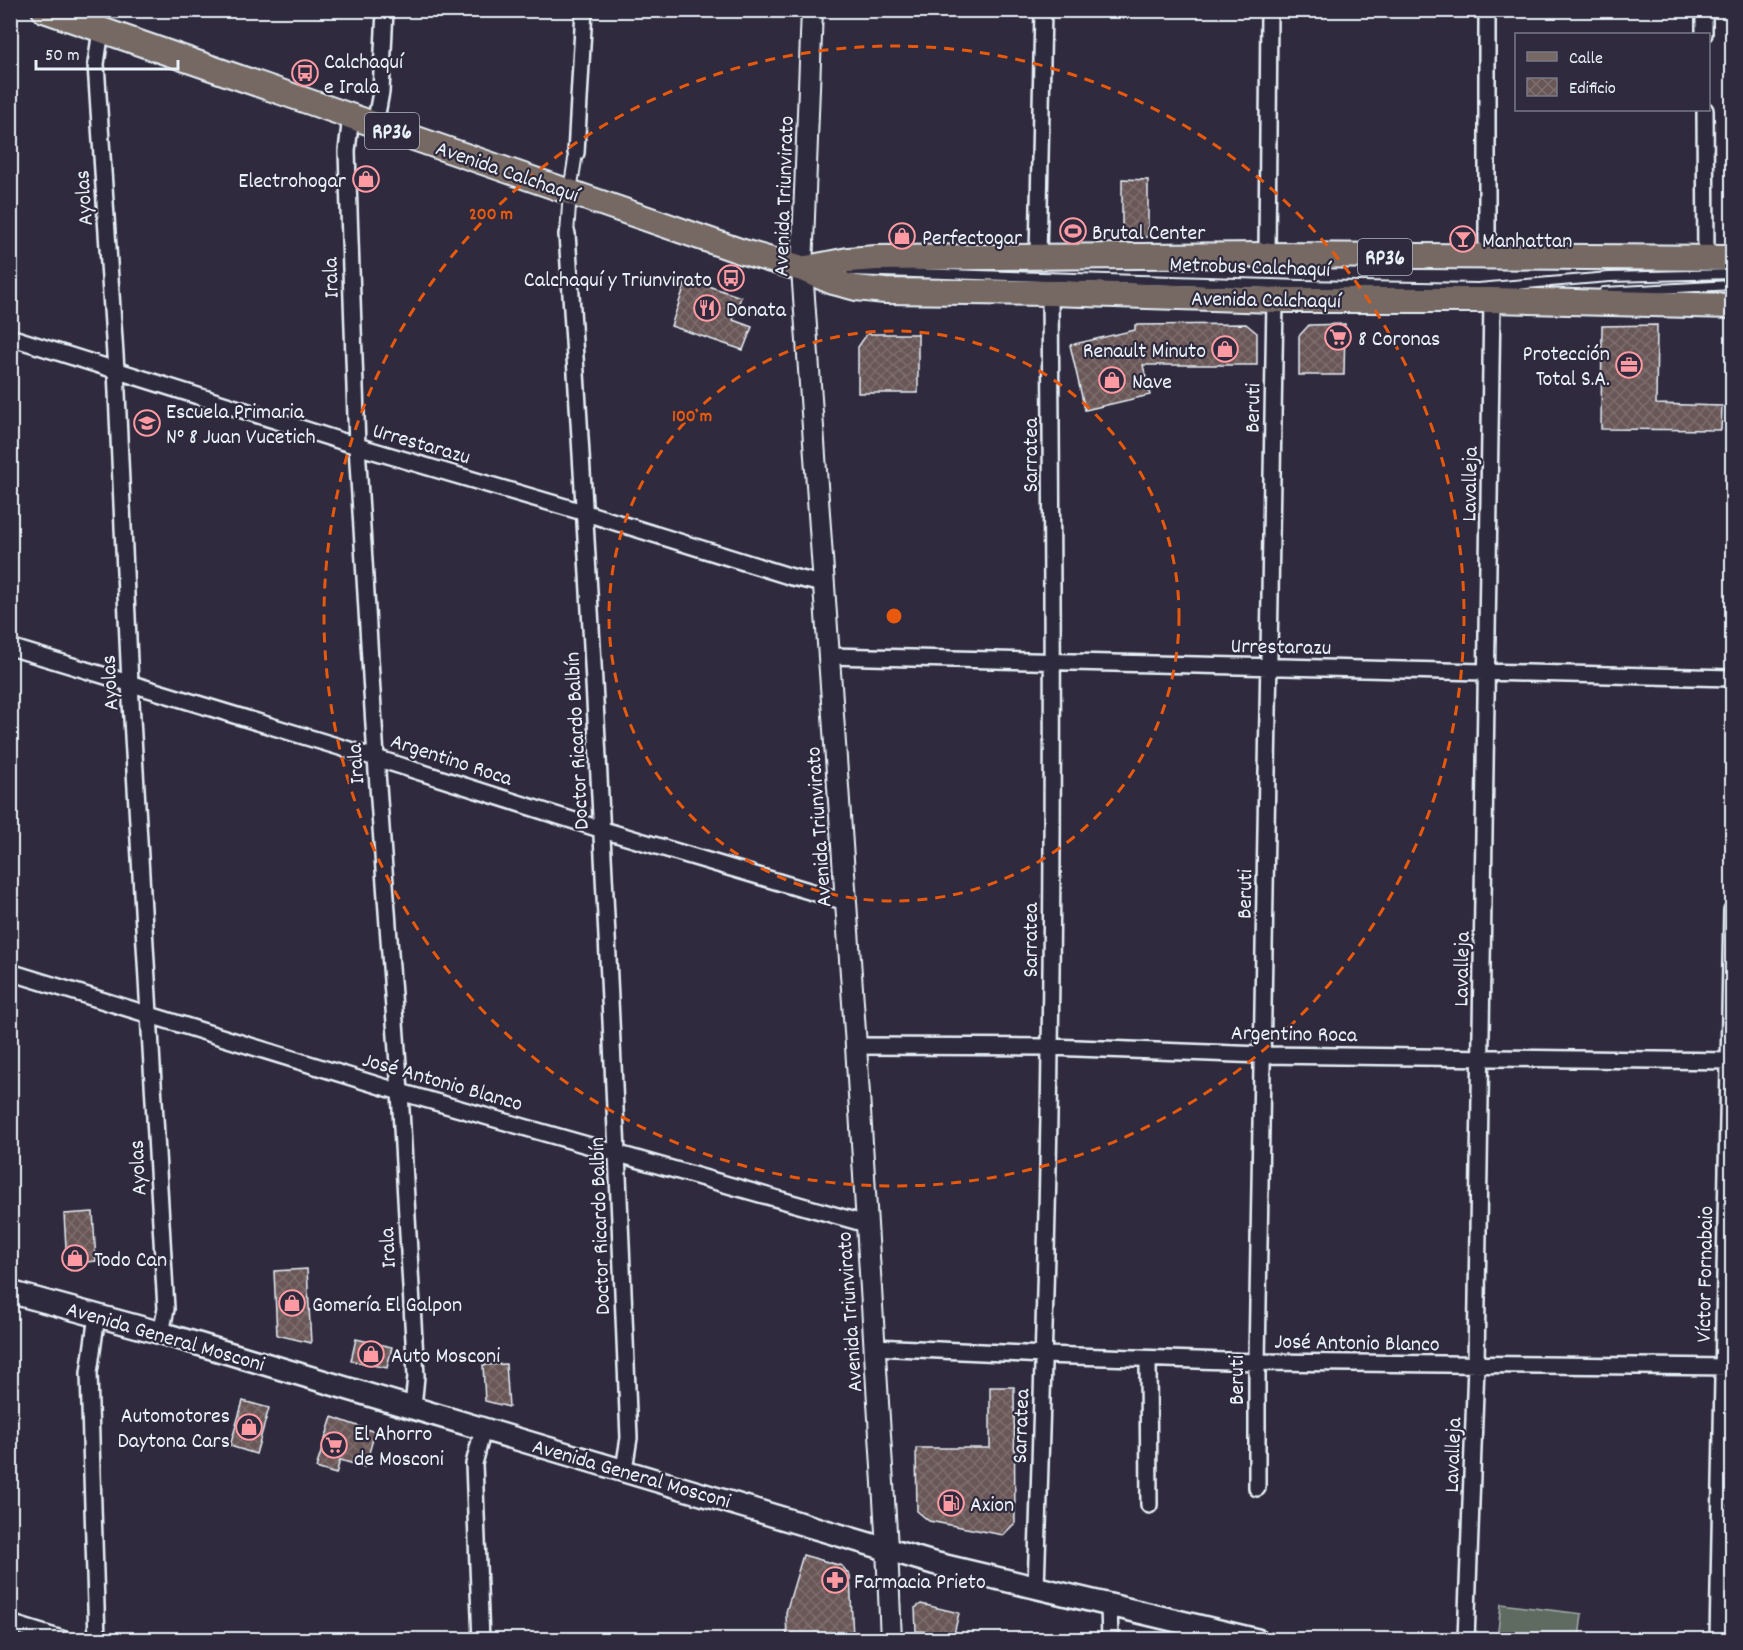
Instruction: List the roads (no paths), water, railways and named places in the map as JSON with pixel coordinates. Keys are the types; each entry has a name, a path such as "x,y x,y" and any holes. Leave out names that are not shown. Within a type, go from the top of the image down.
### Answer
{"main road":[{"name":"Avenida Calchaquí","path":"44,10 740,251 856,288 885,291 1050,293 1275,300 1492,300 1732,306"},
{"name":"Avenida Calchaquí","path":"802,269 848,260 876,258 1267,255 1732,258"},
{"name":"Avenida General Mosconi","path":"10,1292 161,1333 624,1469 933,1563 1257,1640"}],"street":[{"path":"375,125 381,92 385,10"},
{"name":"Doctor Ricardo Balbín","path":"584,10 576,153 567,234 586,513 603,830 629,1438 624,1469"},
{"name":"Avenida Triunvirato","path":"812,10 802,269 856,1046 891,1640"},
{"path":"1038,257 1043,10"},
{"path":"1267,255 1269,10"},
{"path":"1487,10 1487,257"},
{"path":"1704,10 1704,33"},
{"name":"Ayolas","path":"101,30 96,64 116,370 130,684 166,1309 161,1333"},
{"path":"1705,111 1706,258"},
{"name":"Irala","path":"351,116 347,151 357,446 400,1092 416,1376 413,1408"},
{"name":"Sarratea","path":"1036,1588 1044,1355 1050,1047 1053,663 1050,293"},
{"name":"Beruti","path":"1257,1488 1257,1362 1275,300"},
{"name":"Lavalleja","path":"1466,1640 1476,1365 1492,300"},
{"name":"Urrestarazu","path":"10,337 357,446 586,513 792,577 823,584"},
{"name":"Argentino Roca","path":"10,647 376,758 603,830 846,902"},
{"name":"Urrestarazu","path":"829,656 1732,678"},
{"name":"Víctor Fornabaio","path":"1718,1640 1728,1367 1732,910"},
{"name":"José Antonio Blanco","path":"10,972 400,1092 866,1224"},
{"name":"Argentino Roca","path":"856,1046 1050,1047 1263,1055 1731,1061"},
{"path":"97,1315 89,1373 97,1640"},
{"name":"José Antonio Blanco","path":"874,1347 1257,1362 1728,1367"},
{"path":"1148,1359 1149,1505"},
{"path":"482,1640 474,1464 483,1429"},
{"path":"1109,1605 1110,1640"},
{"path":"10,1623 65,1640"}],"lane":[{"name":"Metrobus Calchaquí","path":"802,269 1300,285 1478,288 1608,277 1732,274"},
{"path":"1594,292 1732,285"},
{"path":"1492,300 1583,293"}],"place":[{"name":"Calchaquí e Irala","path":"305,73"},
{"name":"Electrohogar","path":"366,179"},
{"name":"Brutal Center","path":"1073,231"},
{"name":"Perfectogar","path":"902,236"},
{"name":"Manhattan","path":"1463,239"},
{"name":"Calchaquí y Triunvirato","path":"731,278"},
{"name":"Donata","path":"707,308"},
{"name":"8 Coronas","path":"1338,337"},
{"name":"Renault Minuto","path":"1225,349"},
{"name":"Protección Total S.A.","path":"1629,365"},
{"name":"Nave","path":"1112,380"},
{"name":"Escuela Primaria N° 8 Juan Vucetich","path":"147,423"},
{"name":"Todo Can","path":"75,1258"},
{"name":"Gomería El Galpon","path":"292,1303"},
{"name":"Auto Mosconi","path":"371,1354"},
{"name":"Automotores Daytona Cars","path":"249,1427"},
{"name":"El Ahorro de Mosconi","path":"334,1445"},
{"name":"Axion","path":"951,1503"},
{"name":"Farmacia Prieto","path":"835,1580"}]}
